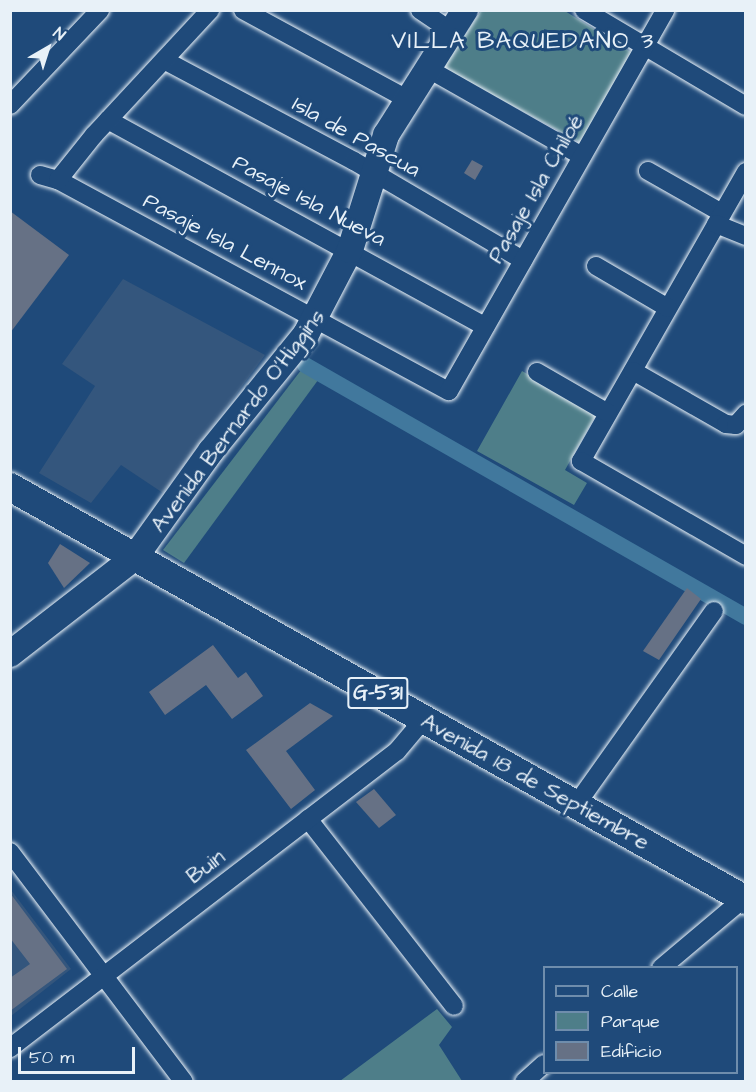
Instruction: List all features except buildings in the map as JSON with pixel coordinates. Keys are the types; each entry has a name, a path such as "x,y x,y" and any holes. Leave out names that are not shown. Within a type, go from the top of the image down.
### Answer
{"main road":[{"name":"Avenida 18 de Septiembre","path":"10,487 744,900"}],"street":[{"path":"10,105 100,10"},
{"path":"58,180 108,120 210,10"},
{"path":"243,10 407,99"},
{"path":"420,10 458,21"},
{"path":"584,10 644,48 746,106"},
{"name":"Pasaje Isla Chiloé","path":"449,391 665,10"},
{"name":"Avenida Bernardo O'Higgins","path":"10,654 135,557 204,460 292,353 316,319 350,249 372,172 386,135 458,21"},
{"name":"Isla de Pascua","path":"164,60 372,172 523,260"},
{"path":"427,68 582,156"},
{"name":"Pasaje Isla Nueva","path":"108,120 350,249 485,326"},
{"path":"648,171 746,236"},
{"path":"746,172 581,461 746,556"},
{"name":"Pasaje Isla Lennox","path":"40,175 58,180 449,391"},
{"path":"596,266 669,308"},
{"path":"633,371 726,424 736,425 746,414"},
{"path":"537,372 608,413"},
{"path":"576,805 714,611"},
{"name":"Buin","path":"10,1048 397,751 423,719"},
{"path":"308,819 454,1006"},
{"path":"10,852 184,1082"},
{"path":"663,966 744,900"},
{"path":"524,1082 543,1065"}],"shaded area":[{"path":"123,279 265,355 163,493 121,465 91,503 39,473 95,386 62,364"},
{"path":"11,890 71,969 11,1016"}],"green space":[{"path":"481,11 565,11 634,54 581,143 443,68"},
{"path":"305,365 321,376 184,563 163,550"},
{"path":"522,371 597,413 565,470 587,483 574,505 477,451"},
{"path":"437,1009 452,1027 439,1045 462,1081 340,1081"}],"waterway":[{"path":"305,365 746,617"}],"district":[{"name":"VILLA BAQUEDANO 3","path":"523,42"}]}
